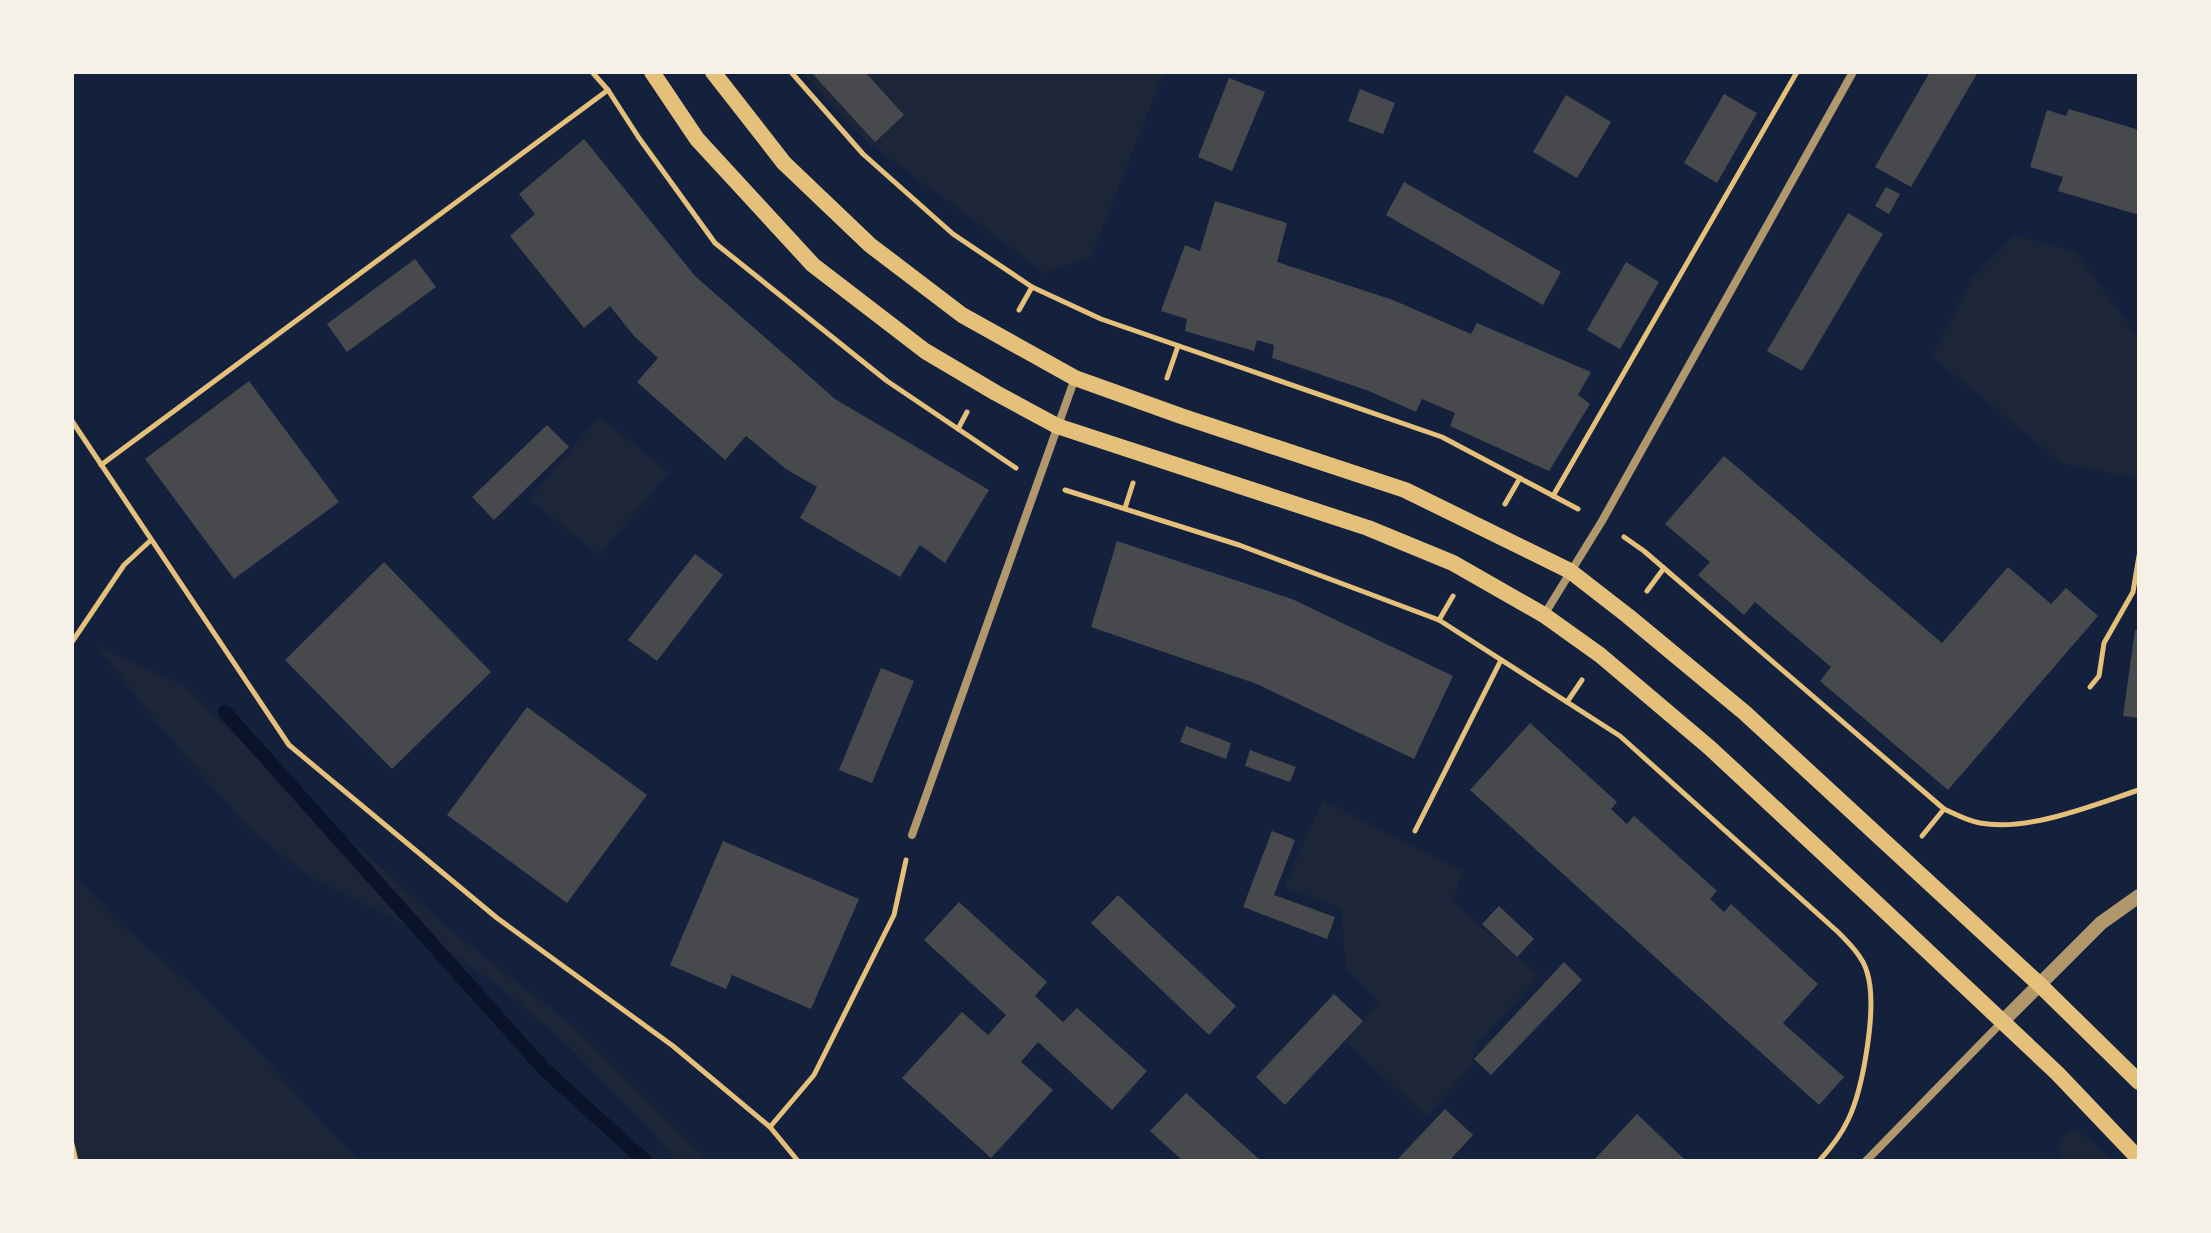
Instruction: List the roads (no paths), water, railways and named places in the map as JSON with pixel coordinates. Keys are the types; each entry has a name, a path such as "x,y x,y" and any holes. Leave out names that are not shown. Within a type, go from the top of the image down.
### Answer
{"main road":[{"path":"652,72 697,139 813,265 925,351 1057,426 1368,528 1453,563 1544,615 1600,655 1710,748 2057,1073 2139,1159"},
{"path":"713,72 784,163 870,245 962,315 1075,378 1405,490 1570,571 1745,713 2039,984 2139,1082"}],"street":[{"path":"1544,615 1602,521 1853,72"},
{"path":"912,835 1075,378"},
{"path":"1866,1161 2101,923 2139,896"}],"waterway":[{"path":"225,712 544,1069 645,1161"}]}
